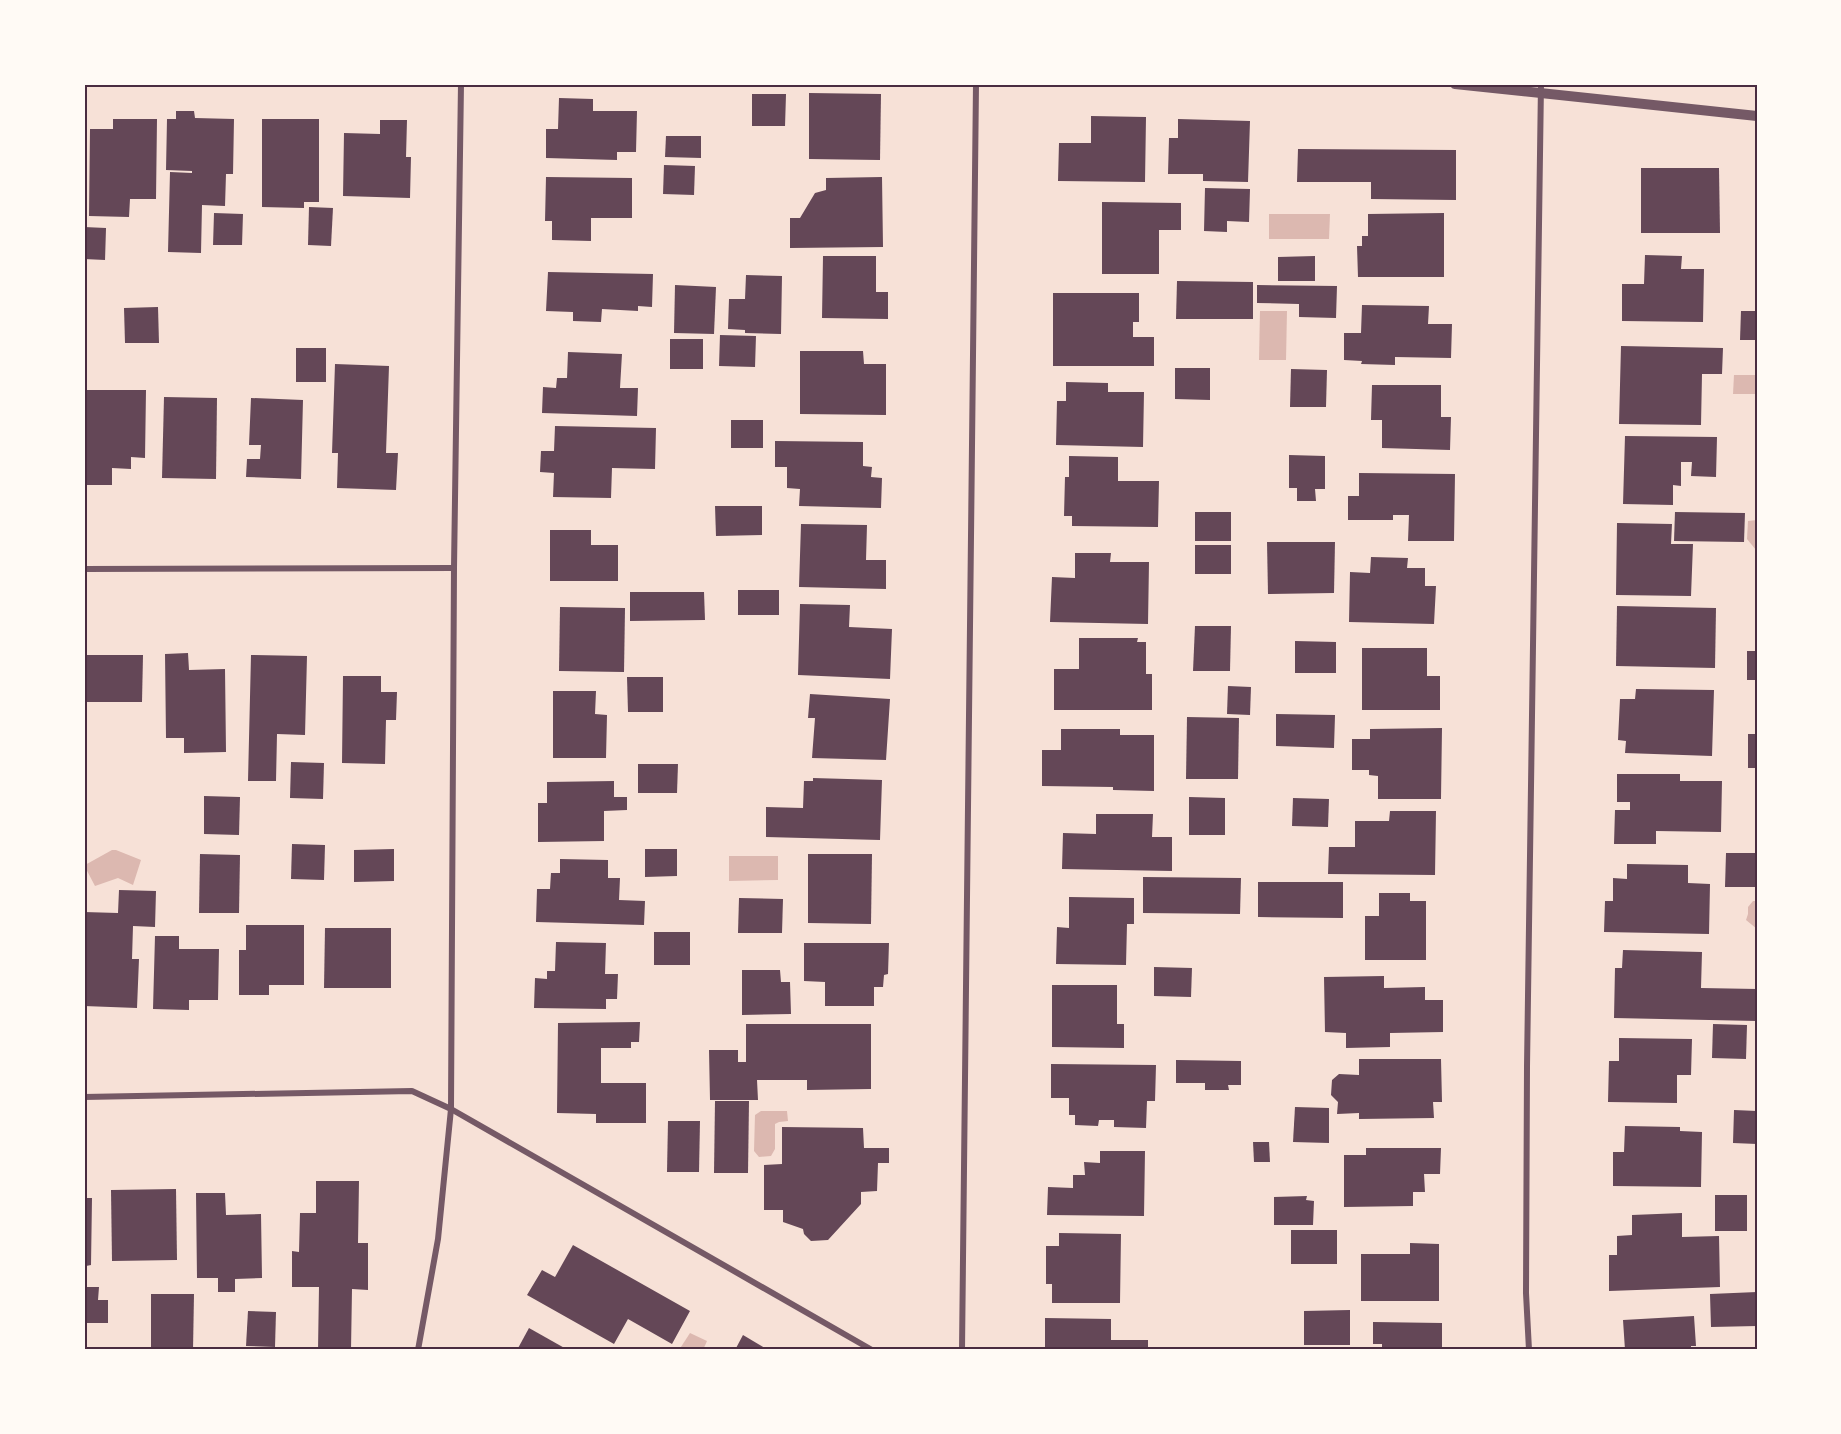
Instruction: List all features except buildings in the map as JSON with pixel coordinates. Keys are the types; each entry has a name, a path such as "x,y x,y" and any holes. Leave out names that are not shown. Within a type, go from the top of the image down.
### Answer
{"street":[{"path":"418,1350 438,1239 451,1109 454,568 461,84"},
{"path":"962,1350 976,84"},
{"path":"1455,84 1541,89 1757,116"},
{"path":"1529,1350 1526,1293 1527,1079 1541,89"},
{"path":"84,569 454,568"},
{"path":"84,1097 411,1091 451,1109 872,1350"}],"shaded area":[{"path":"1269,214 1330,214 1329,239 1269,239"},
{"path":"1260,311 1287,311 1286,360 1259,360"},
{"path":"1734,375 1757,375 1757,394 1733,394"},
{"path":"1757,520 1756,550 1747,539 1748,521"},
{"path":"112,850 141,860 133,885 118,878 95,886 85,865"},
{"path":"729,856 778,856 778,880 729,881"},
{"path":"1753,901 1757,901 1757,929 1746,920 1748,907"},
{"path":"761,1111 787,1111 788,1121 775,1124 775,1149 771,1156 759,1157 754,1151 755,1115"},
{"path":"690,1333 707,1341 703,1350 679,1350"}]}
